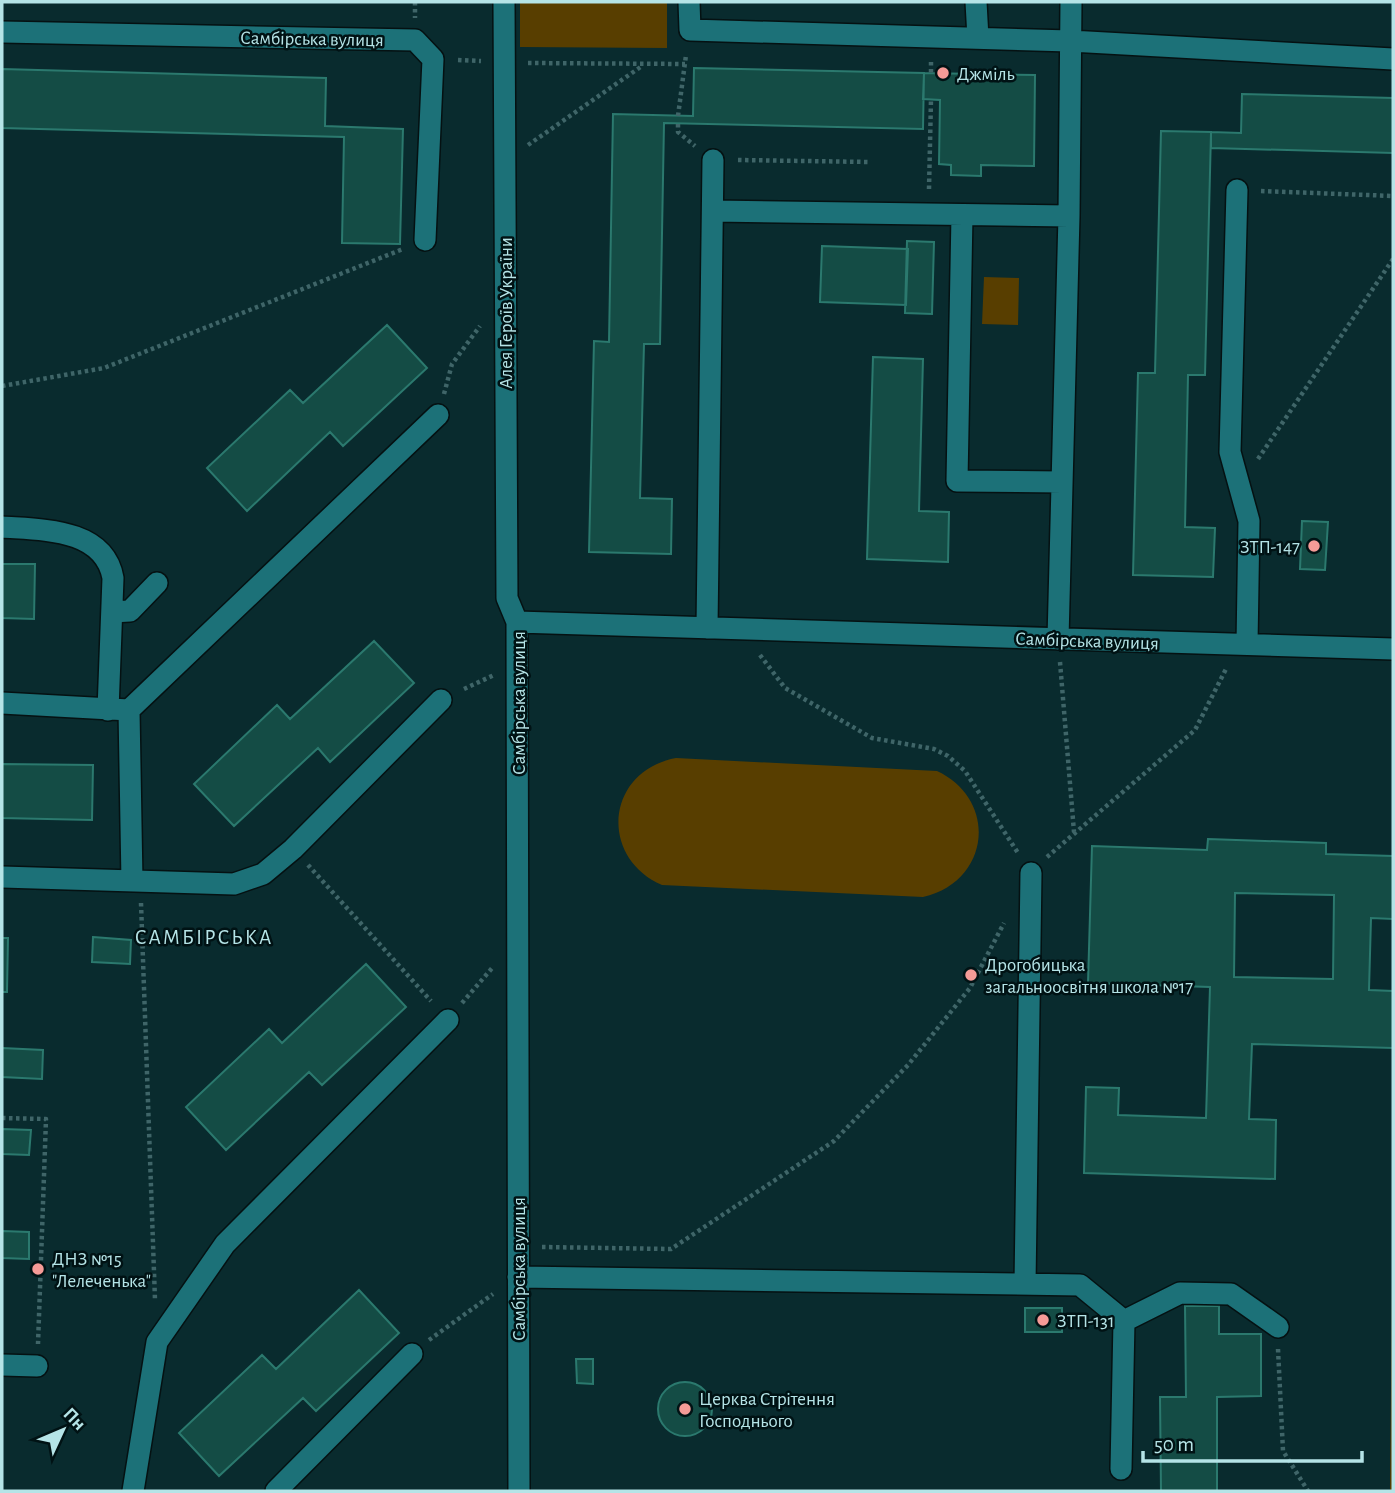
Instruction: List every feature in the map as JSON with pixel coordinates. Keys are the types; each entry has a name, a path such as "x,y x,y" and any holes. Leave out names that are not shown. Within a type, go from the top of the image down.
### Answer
{"street":[{"name":"Алея Героїв України","path":"503,2 507,598 517,622"},
{"path":"690,2 690,30 1070,41 1393,59"},
{"path":"976,2 978,38"},
{"path":"1059,639 1071,2"},
{"name":"Самбірська вулиця","path":"2,32 415,40 433,58"},
{"path":"425,240 433,58"},
{"path":"707,628 713,160"},
{"path":"1237,190 1230,452 1249,521 1247,644"},
{"path":"713,211 1069,216"},
{"path":"962,215 957,481 1062,482"},
{"path":"2,703 118,710 438,415"},
{"path":"2,527 65,532 98,548 110,562 118,710 136,881"},
{"path":"111,612 130,611 157,583"},
{"name":"Самбірська вулиця","path":"519,1491 517,622 1393,649"},
{"path":"2,877 234,884 264,874 293,849 441,701"},
{"path":"1025,1284 1031,873"},
{"path":"133,1491 157,1342 225,1244 447,1020"},
{"path":"518,1277 1080,1285 1124,1321"},
{"path":"1124,1321 1180,1293 1231,1294 1278,1327"},
{"path":"1121,1469 1124,1321"},
{"path":"276,1491 412,1354"},
{"path":"2,1365 37,1366"}],"path":[{"path":"678,116 690,30"},
{"path":"433,58 642,66 685,64"},
{"path":"505,161 642,66"},
{"path":"928,214 931,99"},
{"path":"713,160 871,162"},
{"path":"1237,190 1393,196"},
{"path":"2,386 104,368 425,240"},
{"path":"1239,485 1393,259"},
{"path":"438,415 452,364 505,294"},
{"path":"741,629 785,688 872,738 934,749 948,756 965,771 1031,873 1074,832 1195,730 1221,675 1247,644"},
{"path":"1059,639 1074,832"},
{"path":"441,701 517,663"},
{"path":"293,849 447,1020 517,939"},
{"path":"136,881 157,1342"},
{"path":"518,1246 671,1249 834,1141 908,1065 970,988 1006,919"},
{"path":"2,1118 46,1119 37,1366"},
{"path":"412,1354 443,1327 518,1277"},
{"path":"1278,1327 1283,1451 1308,1491"}],"shaded area":[{"path":"520,2 667,2 667,48 520,47"},
{"path":"984,277 1019,278 1018,325 982,324"},
{"path":"676,758 937,771 957,784 970,801 977,820 978,839 973,858 962,875 945,888 923,897 662,885 641,872 627,855 620,836 619,816 624,797 635,779 653,766"},
{"path":"1393,1279 1393,1491 1390,1491 1392,1281"}],"building":[{"path":"694,68 924,73 923,129 664,123 660,344 644,344 640,498 672,499 671,554 589,552 594,341 609,342 613,114 693,116"},
{"path":"2,69 326,78 325,126 403,129 400,244 342,243 344,137 2,128"},
{"path":"924,73 1035,75 1034,166 981,165 981,176 951,175 951,165 939,164 940,100 923,99"},
{"path":"1242,94 1393,98 1393,153 1211,148 1211,132 1241,133"},
{"path":"1161,131 1211,132 1205,375 1188,375 1185,527 1215,528 1213,577 1133,575 1138,373 1155,373"},
{"path":"907,241 934,242 932,314 905,313"},
{"path":"822,246 908,249 906,305 820,302"},
{"path":"387,325 427,368 343,446 330,432 247,511 207,468 290,390 303,403"},
{"path":"873,357 923,359 919,511 949,512 948,562 867,559"},
{"name":"ЗТП-147","path":"1302,521 1328,522 1325,570 1300,569"},
{"path":"2,564 35,564 34,619 2,618"},
{"path":"374,641 414,683 330,762 318,748 234,826 194,784 277,705 290,719"},
{"path":"2,764 93,765 92,820 2,818"},
{"path":"1208,839 1326,843 1326,854 1393,856 1393,919 1371,918 1369,990 1393,991 1393,1048 1252,1044 1249,1119 1276,1120 1275,1179 1084,1173 1086,1087 1119,1088 1118,1115 1206,1118 1210,987 1088,983 1092,846 1207,850","holes":["1235,893 1334,895 1333,979 1234,977"]},
{"path":"93,937 131,940 130,964 92,962"},
{"path":"2,938 8,938 7,992 2,992"},
{"path":"366,964 406,1007 322,1085 309,1072 226,1150 186,1107 269,1029 282,1043"},
{"path":"2,1048 43,1050 42,1079 2,1077"},
{"path":"2,1129 31,1130 29,1155 2,1154"},
{"path":"2,1231 29,1232 29,1259 2,1258"},
{"path":"359,1290 399,1333 316,1411 303,1398 219,1476 179,1433 262,1355 276,1369"},
{"path":"1185,1306 1219,1306 1219,1334 1261,1334 1261,1396 1217,1397 1217,1491 1161,1491 1160,1397 1186,1397"},
{"name":"ЗТП-131","path":"1025,1308 1062,1308 1062,1332 1025,1332"},
{"path":"576,1359 593,1359 593,1384 577,1383"},
{"name":"Церква Стрітення Господнього","path":"685,1382 704,1390 712,1409 704,1428 685,1436 666,1428 658,1409 666,1390"}],"place":[{"name":"Джміль","path":"943,73"},
{"name":"ЗТП-147","path":"1314,546"},
{"name":"Дрогобицька загальноосвітня школа №17","path":"971,975"},
{"name":"ДНЗ №15 \"Лелеченька\"","path":"38,1269"},
{"name":"ЗТП-131","path":"1043,1320"},
{"name":"Церква Стрітення Господнього","path":"685,1409"}],"district":[{"name":"САМБІРСЬКА","path":"204,937"}]}
